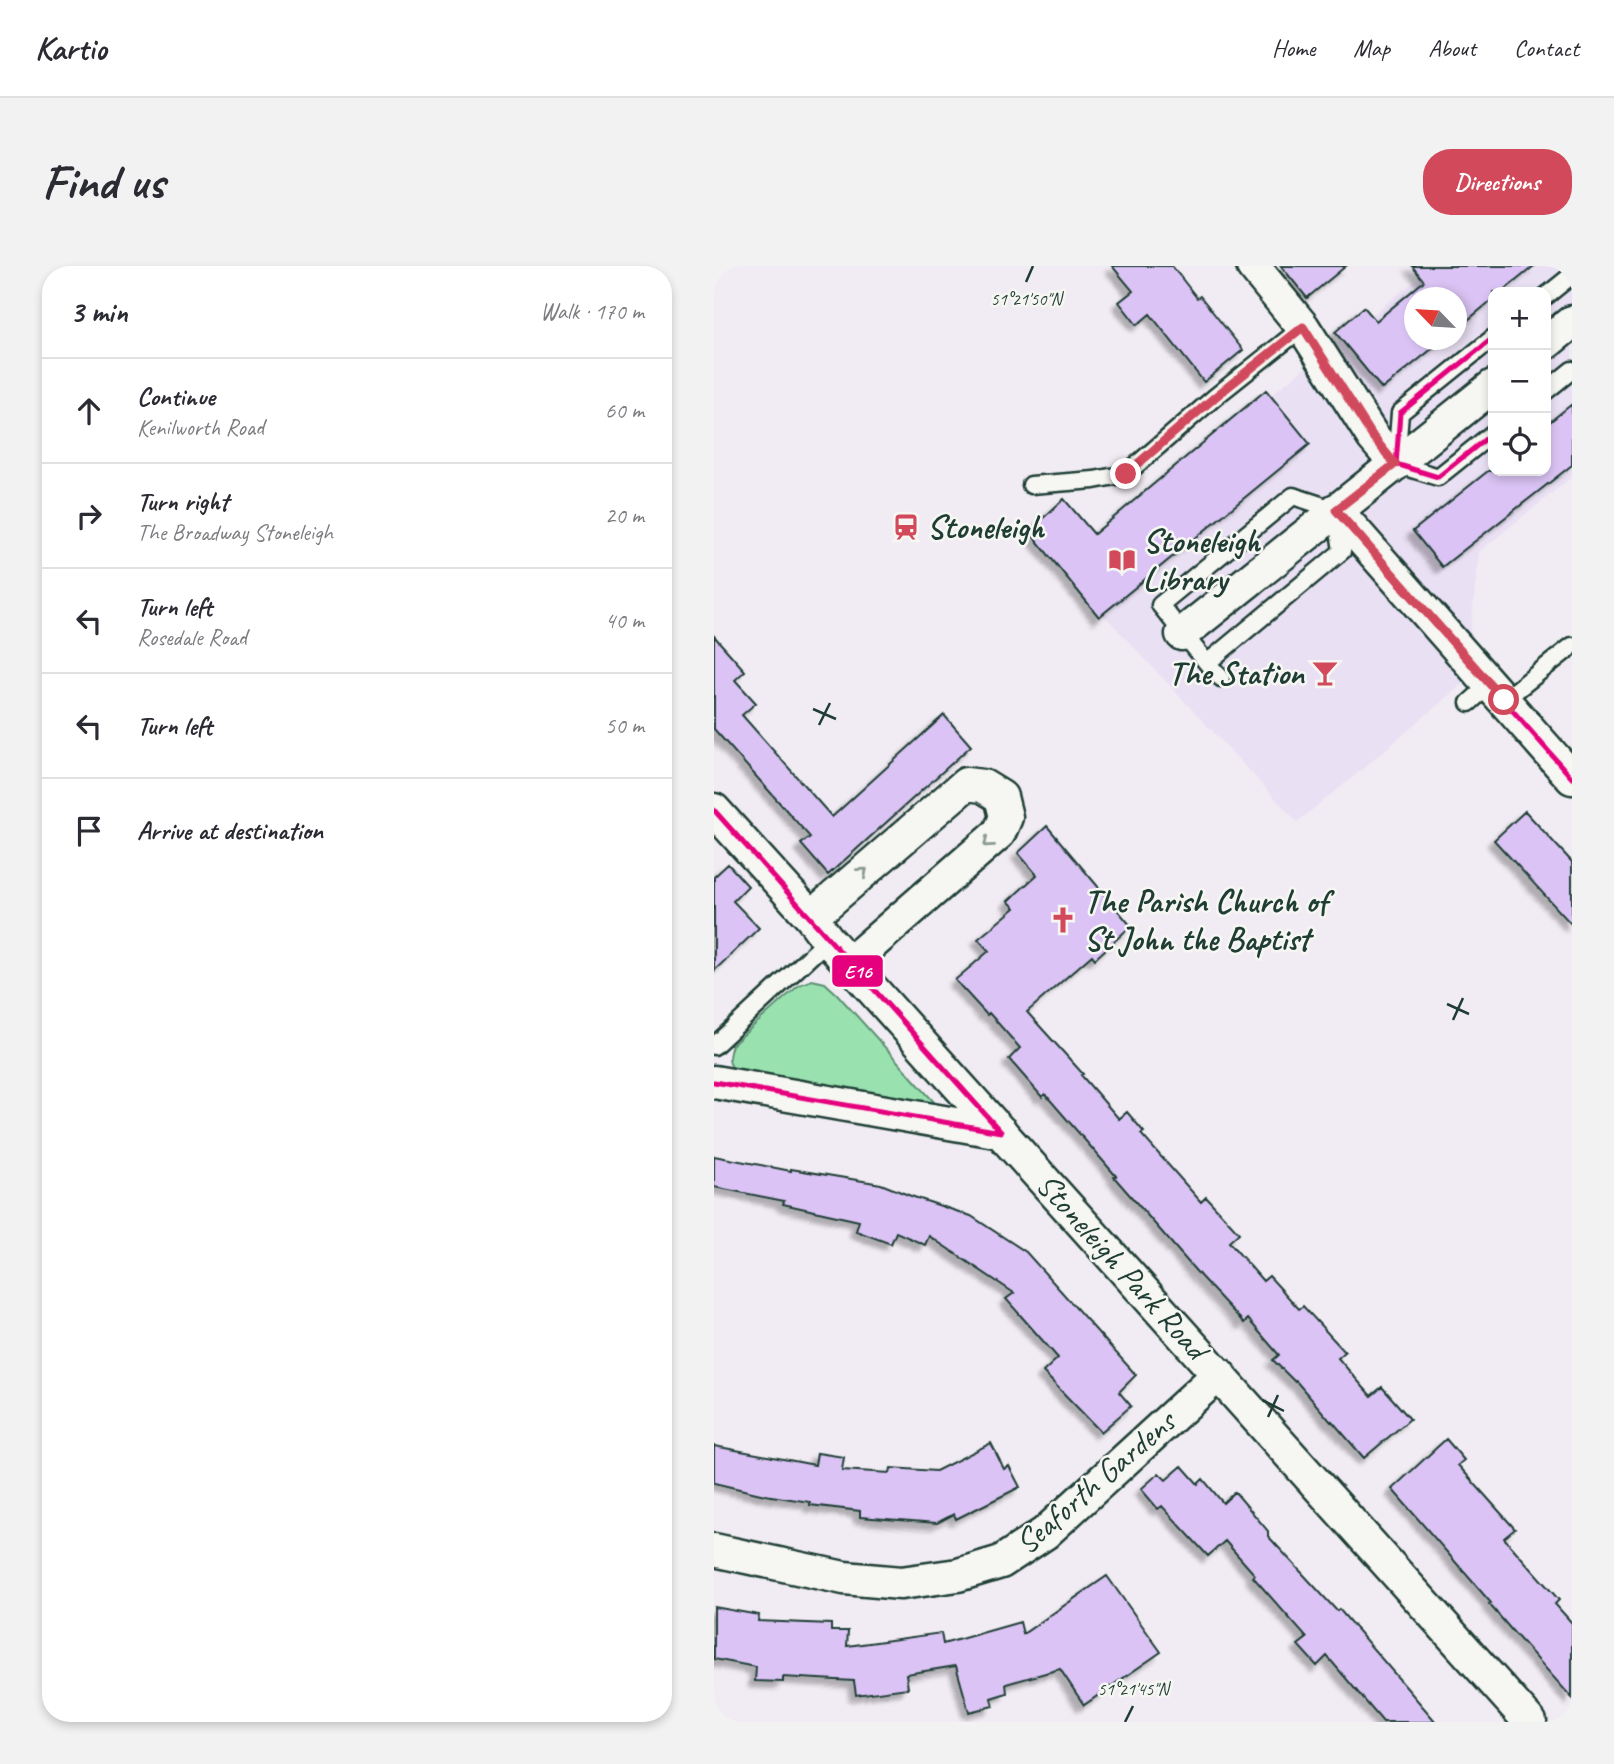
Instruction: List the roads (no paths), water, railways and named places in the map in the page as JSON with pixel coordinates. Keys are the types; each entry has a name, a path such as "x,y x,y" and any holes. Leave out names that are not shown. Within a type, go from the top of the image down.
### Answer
{"street":[{"path":"1253,266 1303,327 1373,437 1395,464"},
{"path":"1551,339 1572,322"},
{"path":"1182,634 1488,390"},
{"path":"1336,510 1488,696 1572,778"},
{"path":"820,928 966,784 983,786 1001,797 1006,817 999,833 850,963"},
{"name":"Stoneleigh Park Road","path":"714,810 1530,1722"},
{"path":"714,1082 1001,1132"},
{"name":"Seaforth Gardens","path":"714,1550 844,1578 901,1583 958,1575 1001,1562 1045,1532 1219,1374"}],"lane":[{"path":"1551,292 1572,275"},
{"path":"1031,485 1094,480 1126,474 1215,397 1303,327"},
{"path":"1488,342 1400,413 1395,464 1438,477 1488,437"},
{"path":"1551,387 1572,370"},
{"path":"1207,663 1342,551 1336,510"},
{"path":"1182,634 1221,678"},
{"path":"1488,696 1572,646"},
{"path":"714,1046 820,928"}],"place":[{"name":"Stoneleigh","path":"906,527"},
{"name":"Stoneleigh Library","path":"1122,560"},
{"name":"The Station","path":"1325,673"},
{"name":"The Parish Church of St John the Baptist","path":"1063,920"}]}
